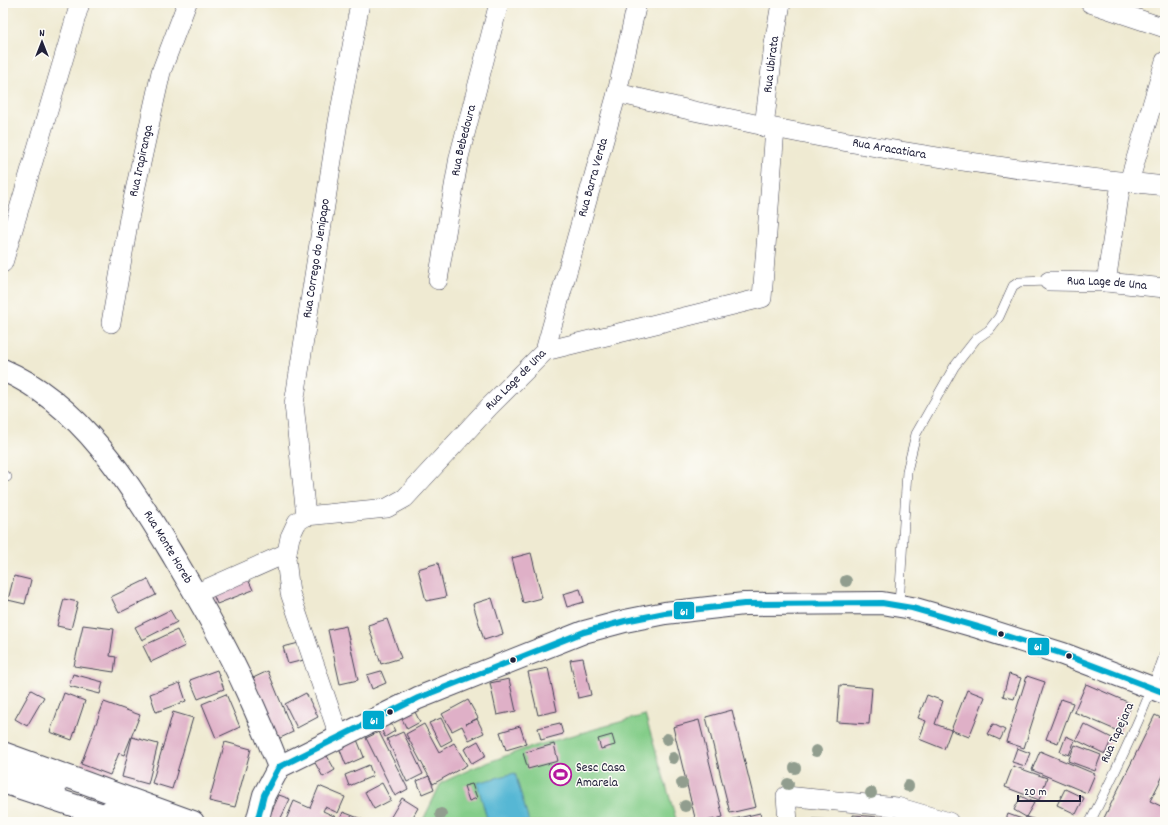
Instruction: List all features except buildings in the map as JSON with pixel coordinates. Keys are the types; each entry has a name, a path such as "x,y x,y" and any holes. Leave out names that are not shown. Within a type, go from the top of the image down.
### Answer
{"street":[{"path":"3,263 80,3"},
{"name":"Rua Irapiranga","path":"111,323 129,218 161,72 187,3"},
{"name":"Rua Corrego do Jenipapo","path":"306,516 294,404 338,122 360,3"},
{"name":"Rua Bebedoura","path":"438,280 459,157 499,3"},
{"name":"Rua Barra Verda","path":"545,351 616,93 638,3"},
{"name":"Rua Ubirata","path":"762,298 774,44 781,3"},
{"path":"1090,3 1165,28"},
{"path":"1106,282 1125,183 1165,61"},
{"name":"Rua Aracatiara","path":"616,93 769,128 1030,172 1165,186"},
{"name":"Rua Lage de Una","path":"1049,281 1106,282 1165,288"},
{"name":"Rua Lage de Una","path":"306,516 387,508 397,504 405,498 490,407 545,351 762,298"},
{"name":"Rua Monte Horeb","path":"3,370 15,375 56,403 92,438 124,478 153,523 195,594 247,691 279,767"},
{"path":"306,516 298,522 290,537 287,553 290,593 339,736"},
{"path":"195,594 287,553"},
{"path":"257,822 264,795 279,767 339,736 418,698 584,632 625,621 665,613 744,604 882,603 978,626 1063,654 1159,691"},
{"path":"3,752 193,822"},
{"path":"3,766 172,822"},
{"path":"3,776 144,822"},
{"path":"3,782 124,822"},
{"path":"788,822 786,796 896,815 948,822"}],"lane":[{"path":"899,606 907,471 916,434 954,367 976,339 989,330 999,317 1013,286 1019,282 1049,281"},
{"name":"Rua Tapejara","path":"1090,822 1159,691 1165,653"}],"green space":[{"name":"Sesc Casa Amarela","path":"645,715 677,822 422,822 441,783 473,768 524,749"}],"water":[{"path":"515,773 529,822 488,822 477,783"}],"transit line":[{"name":"61","path":"257,822 264,795 279,767 418,698 584,632 625,621 665,613 744,604 882,603 912,608 1063,654 1165,693"}],"place":[{"name":"Sesc Casa Amarela","path":"560,775"}]}
